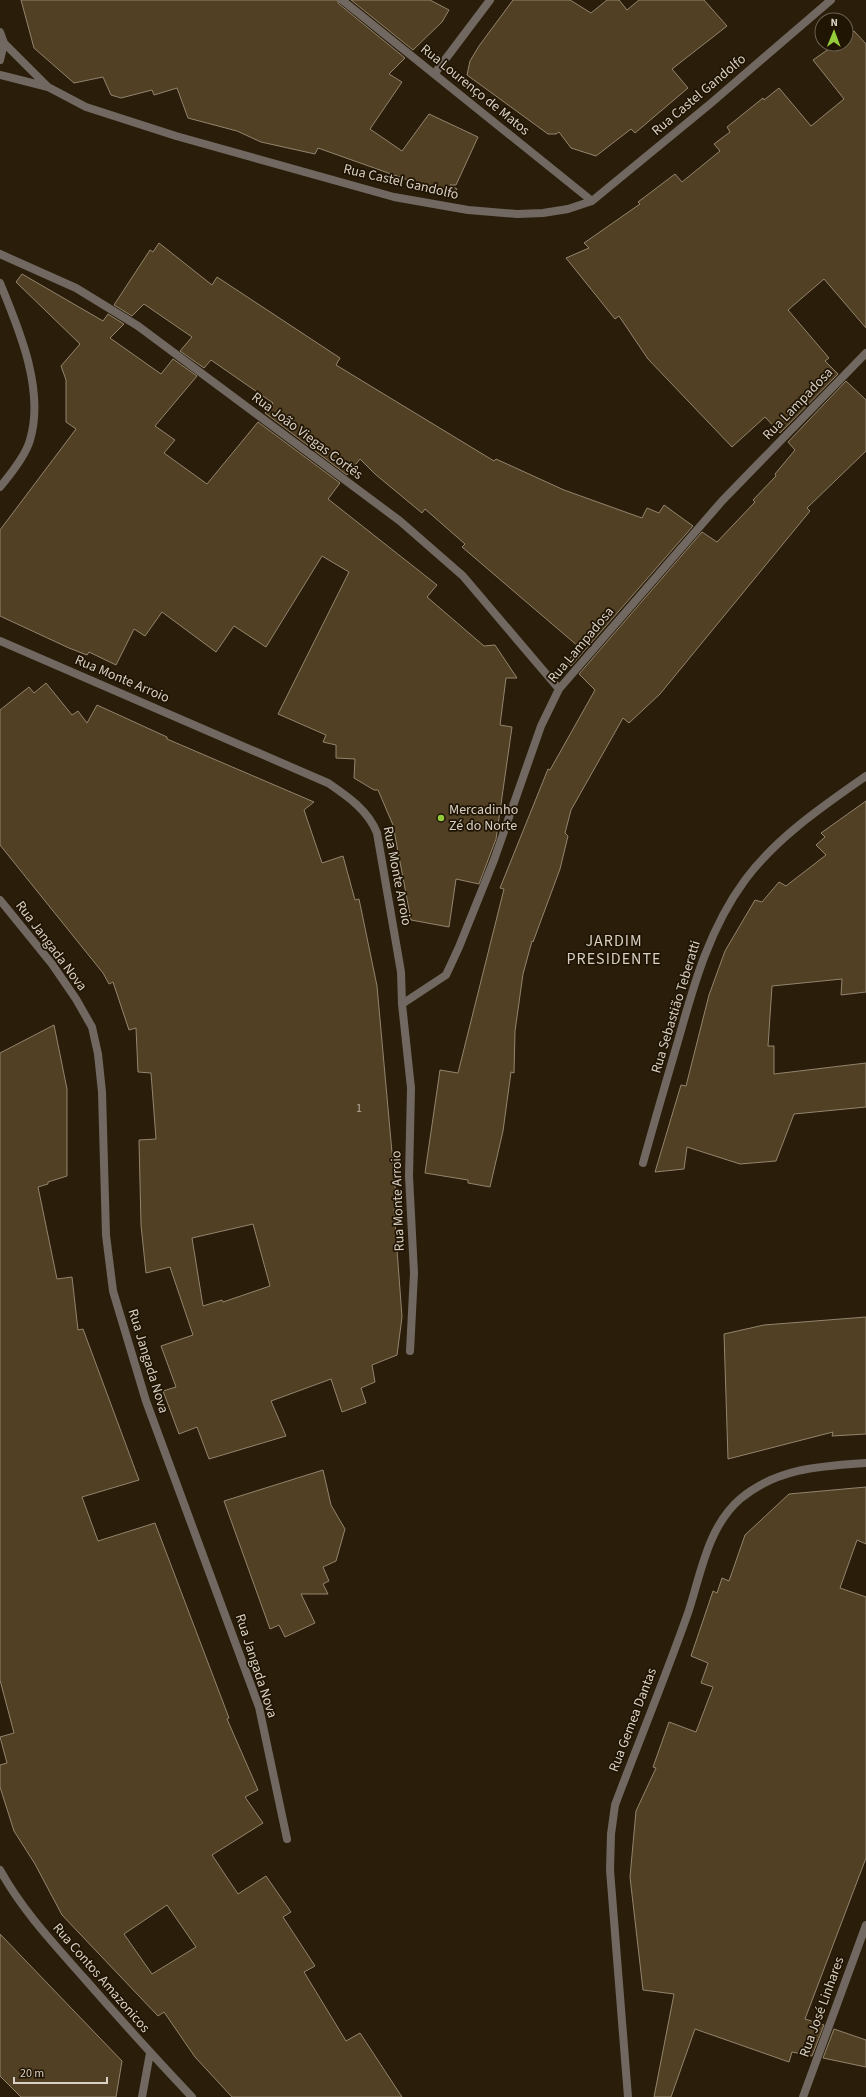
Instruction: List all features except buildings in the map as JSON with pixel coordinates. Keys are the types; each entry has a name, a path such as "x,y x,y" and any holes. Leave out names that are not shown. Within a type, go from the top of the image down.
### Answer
{"street":[{"name":"Rua Lourenço de Matos","path":"342,0 435,73 592,201"},
{"path":"435,73 490,0"},
{"name":"Rua Castel Gandolfo","path":"0,75 48,87 86,107 176,136 394,197 468,210 517,214 543,213 568,209 592,201 710,104 832,0"},
{"path":"0,32 4,43 0,60"},
{"name":"Rua Castel Gandolfo","path":"4,43 48,87"},
{"name":"Rua João Viegas Cortês","path":"0,254 76,288 138,326 400,521 463,576 559,689"},
{"path":"0,283 24,347 33,384 33,416 30,441 11,473 0,486"},
{"name":"Rua Lampadosa","path":"402,1004 446,975 459,947 494,860 541,726 559,689 722,501 866,354"},
{"name":"Rua Monte Arroio","path":"0,641 328,783 361,808 373,822 377,833 401,972 402,1004 411,1088 409,1176 414,1280 410,1351"},
{"name":"Rua Sebastião Teberatti","path":"643,1163 696,975 711,936 745,881 765,857 788,835 866,776"},
{"name":"Rua Jangada Nova","path":"0,900 52,964 92,1027 98,1054 102,1092 106,1235 113,1291 146,1401 259,1707 287,1839"},
{"name":"Rua Gemea Dantas","path":"628,2097 610,1870 611,1834 615,1806 688,1612 704,1558 717,1528 726,1516 741,1499 766,1483 792,1471 816,1467 866,1463"},
{"name":"Rua Contos Amazonicos","path":"0,1870 31,1918 150,2053 192,2097"},
{"name":"Rua José Linhares","path":"803,2097 866,1925"},
{"path":"142,2097 150,2053"}],"place":[{"name":"Mercadinho Zé do Norte","path":"441,818"}],"district":[{"name":"JARDIM PRESIDENTE","path":"614,950"}]}
